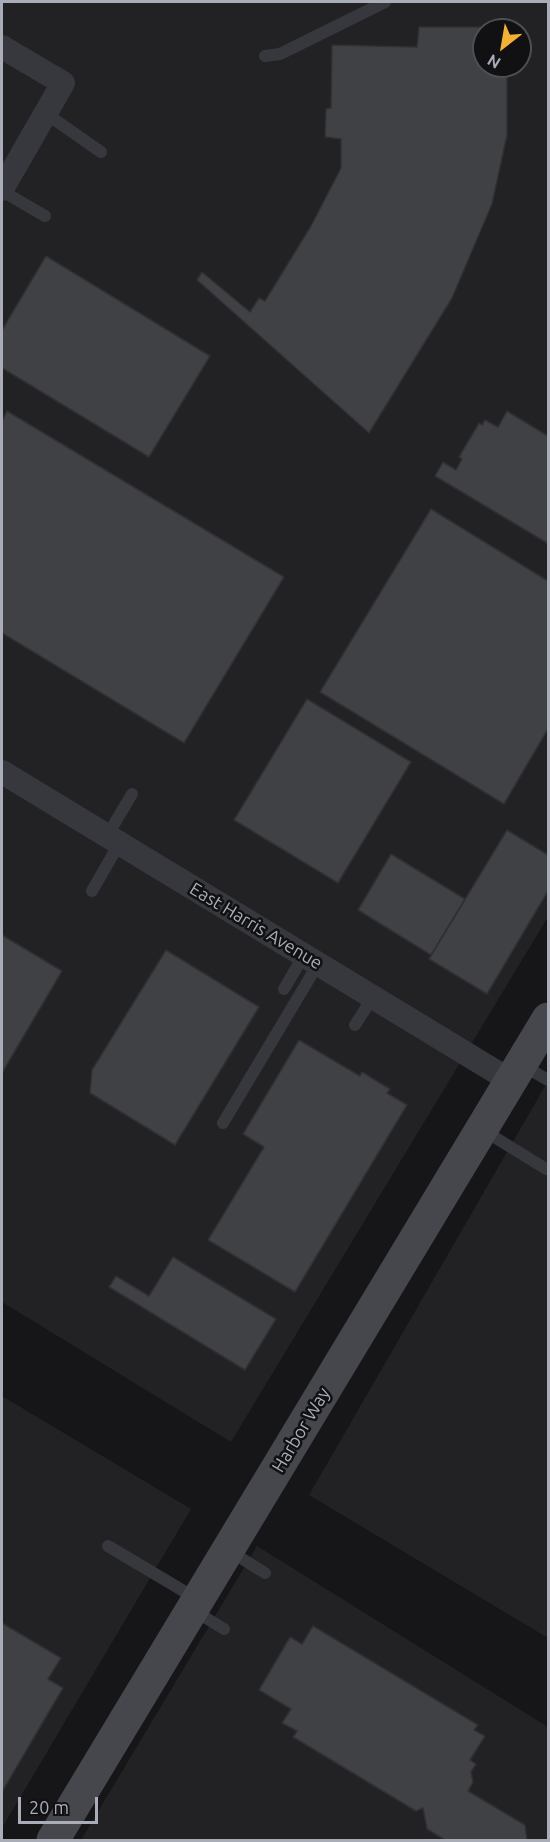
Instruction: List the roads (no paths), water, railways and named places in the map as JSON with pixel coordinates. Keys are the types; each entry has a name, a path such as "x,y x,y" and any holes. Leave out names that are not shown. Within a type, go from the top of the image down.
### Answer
{"street":[{"path":"2,46 63,83 2,190"},
{"name":"East Harris Avenue","path":"2,772 373,997 516,1072"},
{"name":"Harbor Way","path":"53,1840 549,1018"}],"lane":[{"path":"265,56 280,54 385,2"},
{"path":"45,113 101,152"},
{"path":"2,190 45,216"},
{"path":"92,891 132,794"},
{"path":"284,989 311,959"},
{"path":"223,1123 311,959"},
{"path":"355,1025 373,997"},
{"path":"516,1072 549,1080"},
{"path":"482,1130 546,1168"},
{"path":"108,1546 195,1605 224,1629"},
{"path":"228,1550 265,1573"}]}
